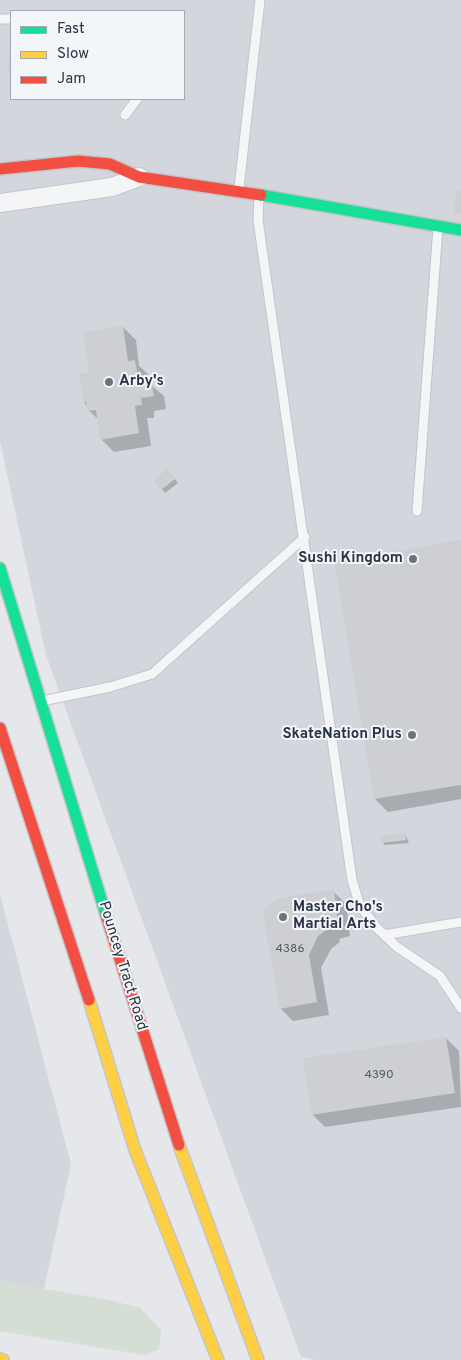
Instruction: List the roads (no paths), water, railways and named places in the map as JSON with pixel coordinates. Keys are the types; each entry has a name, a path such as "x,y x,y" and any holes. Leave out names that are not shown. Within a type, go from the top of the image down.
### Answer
{"main road":[{"path":"0,169 78,161 110,164 139,177 239,191 461,230"},
{"name":"Pouncey Tract Road","path":"0,568 143,1034 180,1147 257,1358"},
{"path":"0,728 2,741 70,937 135,1150 216,1355"}],"street":[{"path":"0,203 112,187 139,177"}],"lane":[{"path":"239,191 260,0"},
{"path":"125,116 135,100"},
{"path":"260,195 258,220 305,537 341,815 352,880 360,906 384,935 440,976 461,1008"},
{"path":"417,511 438,225"},
{"path":"42,701 110,687 152,674 305,537"},
{"path":"384,935 461,922"}],"place":[{"name":"Arby's","path":"109,382"},
{"name":"Sushi Kingdom","path":"413,559"},
{"name":"SkateNation Plus","path":"412,735"},
{"name":"Master Cho's Martial Arts","path":"283,917"}]}
